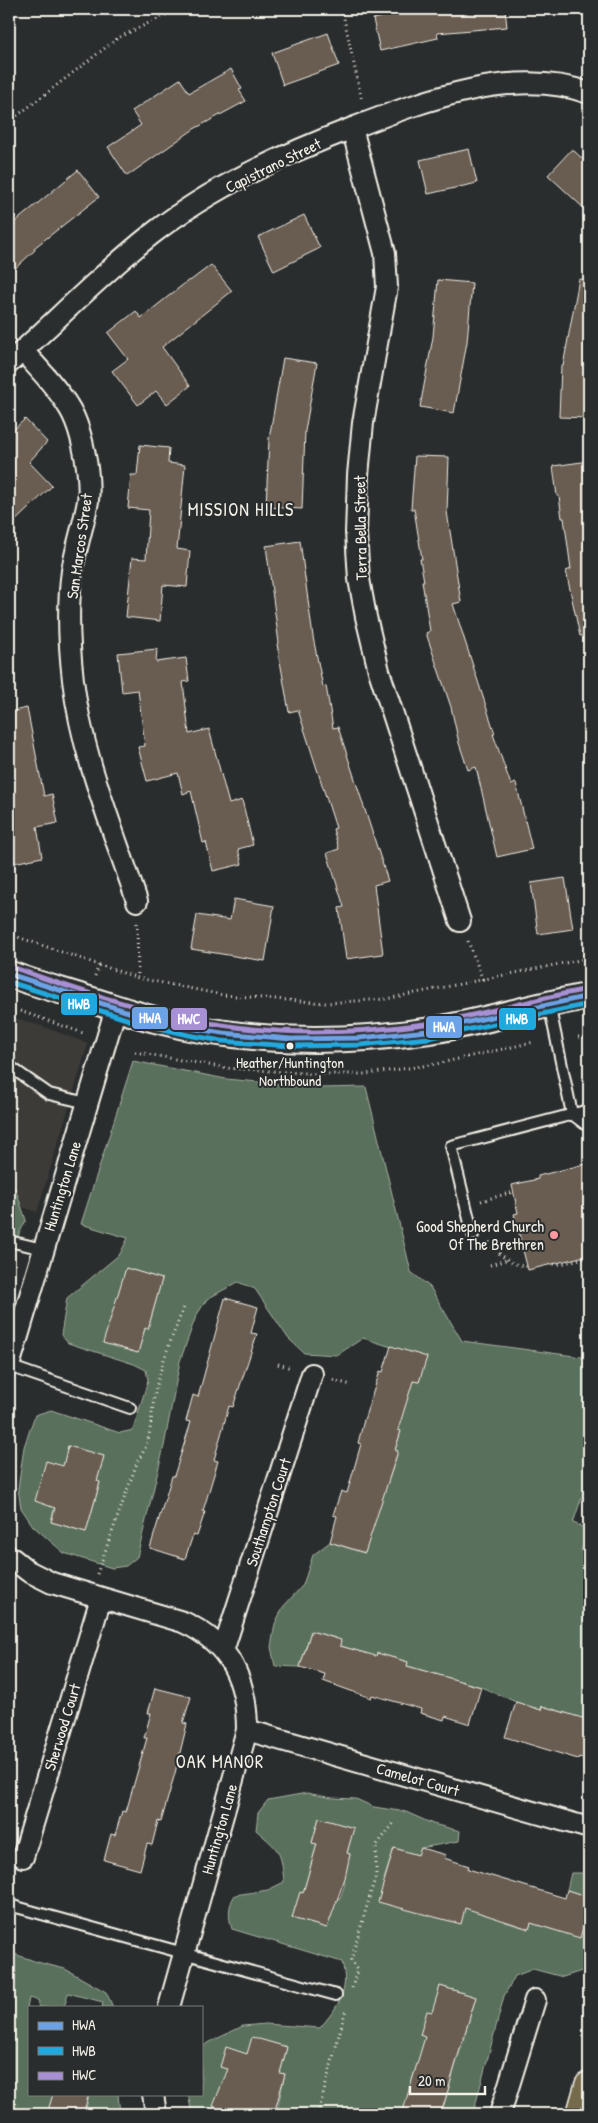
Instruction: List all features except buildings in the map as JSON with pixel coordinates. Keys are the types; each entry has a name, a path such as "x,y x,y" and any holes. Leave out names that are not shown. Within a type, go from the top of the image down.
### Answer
{"main road":[{"path":"581,2114 589,2086"}],"street":[{"name":"Capistrano Street","path":"16,357 108,270 153,233 188,209 251,172 303,148 400,110 456,93 522,83 574,88 589,93"},
{"name":"Terra Bella Street","path":"352,128 386,253 387,287 365,414 358,474 356,533 359,579 379,671 460,920"},
{"name":"San Marcos Street","path":"16,357 69,406 81,439 87,465 88,500 72,571 70,591 70,642 74,682 86,747 137,901"},
{"path":"9,976 157,1020 220,1032 323,1040 373,1038 450,1027 549,1002 589,996"},
{"name":"Huntington Lane","path":"9,1366 86,1103 116,1008"},
{"name":"Southampton Court","path":"223,1651 312,1374"},
{"name":"Huntington Lane","path":"9,1556 28,1571 52,1583 183,1622 211,1638 223,1651 232,1662 243,1689 247,1708 247,1730 182,1954 169,2006"},
{"name":"Sherwood Court","path":"23,1857 101,1598"},
{"name":"Camelot Court","path":"247,1730 589,1828"},
{"path":"500,2114 535,2000"},
{"path":"153,2096 156,2114"}],"lane":[{"path":"549,1002 572,1114 589,1127"},
{"path":"9,1066 49,1094 86,1103"},
{"path":"473,1234 452,1146 589,1110"},
{"path":"9,1241 43,1249"},
{"path":"9,1366 130,1408"},
{"path":"9,1905 336,1995"}],"path":[{"path":"9,122 118,38 178,9"},
{"path":"342,9 363,99"},
{"path":"9,934 138,978 223,995 326,1003 386,999 589,958"},
{"path":"136,938 138,978"},
{"path":"471,951 483,980"},
{"path":"95,976 99,965"},
{"path":"20,1011 86,1034"},
{"path":"77,1031 80,1022"},
{"path":"578,1037 589,1038"},
{"path":"501,1196 513,1192"},
{"path":"487,1239 506,1260 518,1265 527,1266"},
{"path":"554,1264 585,1258"},
{"path":"490,1265 506,1260"},
{"path":"100,1571 138,1460 144,1453 155,1393 165,1356 185,1305"},
{"path":"351,1992 357,1970 351,1960 376,1875 376,1846 394,1823"},
{"path":"588,1869 589,1864"},
{"path":"318,2114 347,2008"}],"shaded area":[{"path":"9,1016 88,1044 37,1212 9,1203"}],"green space":[{"path":"133,1061 226,1079 321,1088 366,1087 411,1272 430,1287 462,1341 589,1358 589,1476 573,1523 585,1528 587,1533 581,1551 589,1554 588,1725 566,1713 542,1706 541,1710 481,1687 407,1666 408,1662 384,1655 382,1661 334,1644 336,1638 311,1631 300,1667 275,1666 271,1647 275,1624 283,1607 303,1585 313,1555 330,1542 364,1553 387,1479 389,1479 397,1455 394,1454 401,1431 395,1429 413,1381 419,1382 426,1358 363,1338 337,1355 304,1353 288,1338 255,1289 238,1282 207,1299 196,1316 180,1361 164,1446 137,1557 126,1566 112,1568 64,1553 33,1526 21,1508 18,1489 24,1447 35,1415 51,1410 120,1433 133,1430 148,1380 146,1370 134,1364 68,1343 61,1335 67,1298 120,1254 128,1238 81,1224","holes":["126,1268 162,1279 148,1329 145,1328 138,1353 104,1343","68,1446 104,1456 97,1481 100,1483 86,1532 51,1522"]},
{"path":"9,1188 15,1188 26,1220 14,1244 9,1246"},
{"path":"307,1793 332,1798 356,1799 374,1807 406,1812 433,1824 460,1831 459,1841 421,1848 418,1855 394,1848 384,1879 506,1916 505,1922 529,1929 531,1923 555,1930 581,1934 589,1907 588,1969 563,1977 533,1969 515,1976 504,1996 473,2114 441,2114 476,1997 440,1986 427,2037 410,2085 405,2110 401,2114 276,2114 285,2074 280,2073 287,2047 253,2038 246,2090 239,2114 192,2114 188,2096 202,2096 202,2047 243,2026 265,2024 320,2028 337,2005 343,1990 344,1973 342,1962 232,1929 229,1911 235,1895 268,1890 284,1882 282,1863 278,1852 256,1830 258,1813 268,1800","holes":["319,1818 353,1828 347,1853 350,1854 343,1877 345,1884 340,1898 338,1898 337,1903 335,1902 327,1928 292,1918 300,1893 303,1893 317,1844 312,1842"]},
{"path":"571,1873 589,1873 589,1897 567,1890"},
{"path":"9,1952 65,1969 106,1992 113,2006 102,2006 103,2002 68,1993 64,2006 38,2006 39,2001 29,1998 27,2008 28,2096 55,2096 50,2114 9,2114"},
{"path":"89,2096 118,2096 120,2114 85,2114"}],"transit line":[{"name":"HWC","path":"12,967 89,993 169,1015 222,1025 298,1032 375,1030 425,1024 466,1017 588,989"},
{"name":"HWA","path":"9,974 138,1015 190,1028 291,1039 360,1038 427,1031 589,996"},
{"name":"HWB","path":"9,982 136,1022 188,1035 222,1041 291,1046 360,1045 428,1038 589,1004"}],"place":[{"name":"Heather/Huntington Northbound","path":"290,1046"},
{"name":"Good Shepherd Church Of The Brethren","path":"554,1235"}],"district":[{"name":"MISSION HILLS","path":"241,509"},
{"name":"OAK MANOR","path":"220,1761"}]}
